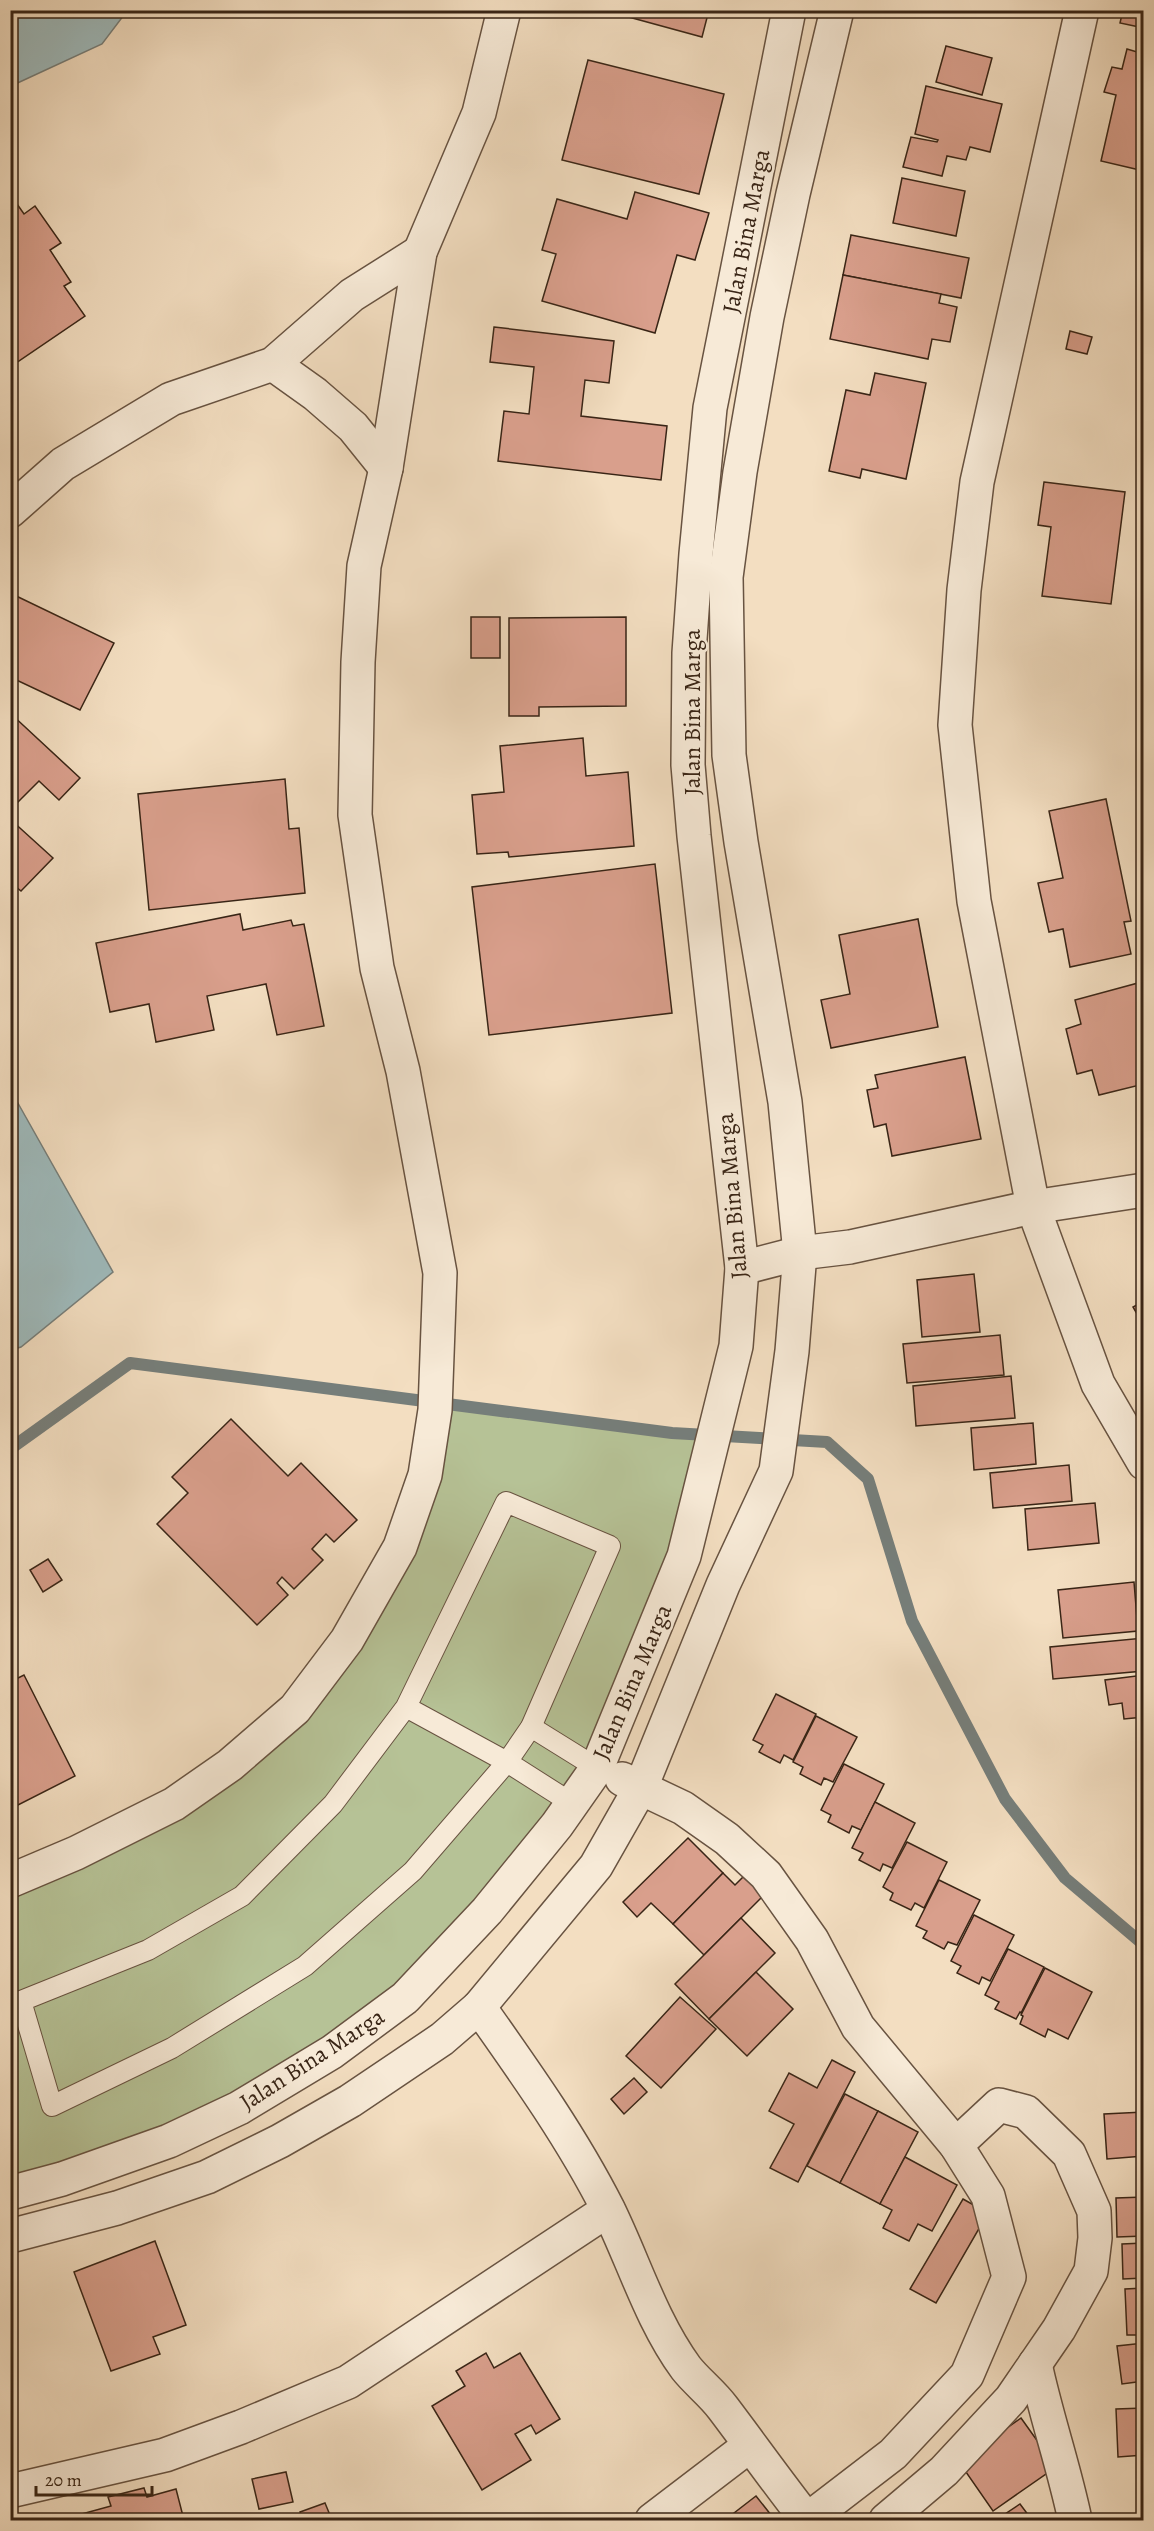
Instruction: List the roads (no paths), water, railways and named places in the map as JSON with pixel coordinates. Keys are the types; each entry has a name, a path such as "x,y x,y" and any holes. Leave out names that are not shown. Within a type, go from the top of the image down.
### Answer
{"street":[{"path":"10,1881 76,1853 174,1804 230,1765 295,1709 347,1640 400,1547 425,1475 435,1410 440,1273 403,1071 377,968 355,815 364,566 386,468 420,252 478,113 504,10"},
{"name":"Jalan Bina Marga","path":"10,2193 62,2179 169,2141 239,2108 332,2052 405,1998 487,1911 573,1804 597,1768 684,1556 736,1346 742,1268 694,836 688,765 689,653 710,408 789,10"},
{"name":"Jalan Bina Marga","path":"10,2236 117,2208 207,2176 280,2141 351,2101 442,2039 479,2007 596,1866 641,1787 723,1585 776,1471 792,1351 800,1252 785,1102 741,842 729,755 726,577 740,472 767,317 793,194 837,10"},
{"path":"1082,10 977,482 964,590 955,725 974,901 1033,1207 1098,1384 1143,1463"},
{"path":"10,512 63,464 161,404 273,364 352,295 420,252"},
{"path":"273,364 315,394 353,427 386,468"},
{"path":"742,1268 800,1252 850,1247 1033,1207 1143,1190"},
{"path":"479,2007 558,2122 608,2210 651,2308 686,2368 722,2406 749,2446 807,2520 893,2454 967,2375 1009,2277 988,2196 956,2145 858,2027 812,1940 766,1875 727,1839 683,1808 597,1768"},
{"path":"886,2520 959,2455 1011,2399 1059,2330 1091,2271 1095,2238 1094,2211 1069,2154 1026,2112 999,2105 956,2145"},
{"path":"10,2491 165,2455 241,2427 348,2382 608,2210"},
{"path":"1035,2364 1041,2394 1058,2444 1075,2520"},
{"path":"652,2520 749,2446"}],"lane":[{"path":"506,1502 610,1546 531,1727 507,1762 413,1871 305,1966 172,2048 52,2106 21,2001 148,1950 242,1896 333,1804 406,1707 506,1502"},
{"path":"406,1707 507,1762 573,1804"},
{"path":"531,1727 597,1768"}],"water":[{"path":"10,11 127,11 102,44 11,86"},
{"path":"10,1089 113,1272 21,1347 11,1350"}],"waterway":[{"path":"10,1449 130,1363 672,1433 827,1442 868,1479 912,1621 1005,1799 1065,1878 1144,1945"}]}
